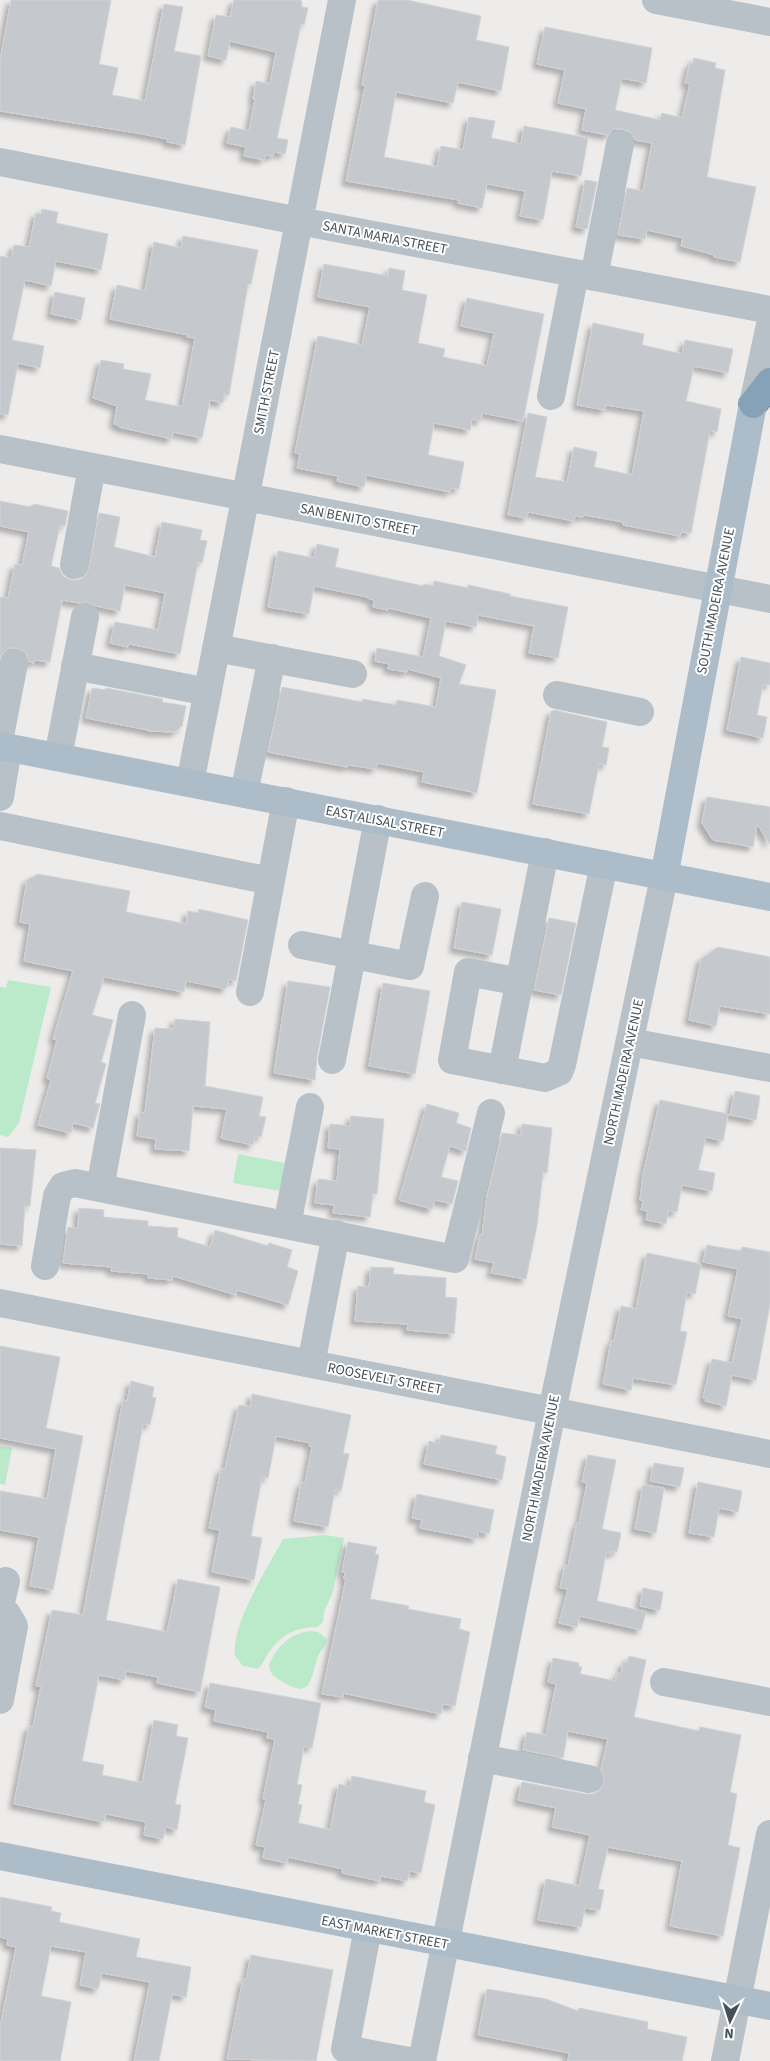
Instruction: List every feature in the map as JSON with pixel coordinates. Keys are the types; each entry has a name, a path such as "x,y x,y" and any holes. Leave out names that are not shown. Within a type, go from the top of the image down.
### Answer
{"highway":[{"path":"753,404 770,382"}],"main road":[{"name":"SOUTH MADEIRA AVENUE","path":"664,877 753,404"},
{"name":"EAST ALISAL STREET","path":"3,743 58,757 770,898"},
{"name":"EAST MARKET STREET","path":"0,1856 770,2006"}],"street":[{"name":"SMITH STREET","path":"190,783 342,0"},
{"path":"656,0 770,22"},
{"path":"550,396 620,144"},
{"name":"SANTA MARIA STREET","path":"0,162 299,221 770,310"},
{"name":"SOUTH MADEIRA AVENUE","path":"753,404 770,325"},
{"name":"SAN BENITO STREET","path":"0,449 770,599"},
{"path":"74,564 92,467"},
{"path":"58,757 85,617"},
{"path":"216,648 353,674"},
{"path":"244,793 272,658"},
{"path":"0,796 3,743 14,663"},
{"path":"76,666 208,692"},
{"path":"557,695 640,712"},
{"path":"250,992 286,801"},
{"path":"332,1060 378,819"},
{"path":"0,826 271,881"},
{"path":"502,1070 545,852"},
{"path":"520,982 468,972 452,1060 545,1078 559,1072 604,864"},
{"name":"NORTH MADEIRA AVENUE","path":"422,2061 552,1412 664,877"},
{"path":"302,944 410,966 425,896"},
{"path":"100,1188 132,1015"},
{"path":"630,1042 770,1068"},
{"path":"287,1225 310,1107"},
{"path":"45,1266 57,1196 63,1186 75,1183 455,1258 491,1113"},
{"path":"311,1364 336,1234"},
{"name":"ROOSEVELT STREET","path":"0,1303 770,1454"},
{"path":"0,1700 14,1626 7,1614 2,1599"},
{"path":"664,1682 770,1702"},
{"path":"482,1758 589,1779"},
{"path":"726,2061 738,1999 761,1933 770,1834"},
{"path":"368,1928 345,2049 409,2061"}],"green space":[{"path":"8,980 51,987 19,1123 8,1137 0,1135 0,987 6,988"},
{"path":"238,1154 285,1163 280,1191 233,1183"},
{"path":"0,1446 12,1448 5,1485 0,1484"},
{"path":"325,1535 344,1538 333,1592 324,1612 323,1622 317,1627 303,1628 284,1636 269,1652 258,1669 243,1666 235,1656 235,1643 244,1612 283,1539"},
{"path":"310,1631 318,1632 327,1639 318,1656 311,1680 304,1688 299,1689 275,1677 270,1671 269,1665 272,1658 285,1642 296,1635"}],"building":[{"path":"11,0 111,0 99,64 118,68 112,95 145,101 164,4 183,7 174,51 201,56 185,145 167,142 168,139 137,133 0,111 0,61"},
{"path":"234,0 301,0 302,7 308,8 304,25 301,24 277,138 288,140 285,154 274,152 273,156 265,155 264,160 244,156 246,147 227,143 231,127 249,131 255,99 253,99 256,81 270,84 276,52 230,41 226,60 208,56 216,15 230,17"},
{"path":"378,0 407,0 481,16 476,40 509,47 501,91 458,82 453,103 396,92 384,157 437,167 441,146 463,150 469,117 495,121 491,138 521,144 524,126 588,138 581,176 552,171 543,220 520,216 525,191 487,184 482,208 458,203 459,200 346,181 365,86 362,85"},
{"path":"545,27 652,48 646,83 622,78 615,110 660,120 662,113 682,118 690,84 685,83 690,63 693,63 694,58 716,63 715,68 725,70 707,177 756,187 740,262 714,257 715,255 681,246 683,238 647,230 645,239 618,235 627,188 643,191 652,143 635,140 631,133 623,129 614,129 608,135 582,130 586,109 558,103 565,70 537,64"},
{"path":"585,180 597,182 587,229 576,227"},
{"path":"42,209 58,212 56,223 108,234 101,270 56,261 51,286 25,280 12,340 44,346 40,368 18,363 8,415 0,414 0,256 11,258 14,245 29,247 36,213 41,214"},
{"path":"183,236 258,250 251,284 248,284 229,395 224,394 223,403 210,400 202,438 173,432 172,439 119,427 114,424 117,406 93,398 101,360 124,364 123,369 151,374 145,400 182,407 195,338 110,319 117,285 145,291 154,242 181,248"},
{"path":"324,264 388,276 389,268 405,271 402,290 427,295 418,343 445,349 443,357 487,366 494,333 461,326 467,298 544,314 523,421 482,413 481,421 472,419 470,430 434,423 428,455 464,462 459,489 451,488 450,492 366,475 364,487 337,481 338,476 297,468 300,454 295,453 318,336 362,345 370,307 318,297"},
{"path":"55,292 85,298 81,320 51,314"},
{"path":"593,323 644,334 642,345 682,354 685,340 733,349 728,373 694,366 686,401 721,409 717,432 710,430 691,533 681,532 680,536 584,515 583,517 575,516 574,521 528,512 527,518 508,515 528,413 547,417 535,477 567,482 574,447 597,452 594,467 632,475 644,411 606,405 605,410 577,405"},
{"path":"0,501 30,507 34,504 68,511 65,526 60,525 51,566 59,568 64,577 72,580 79,580 86,575 89,568 99,513 120,517 114,547 155,557 162,522 202,530 200,540 207,541 202,563 198,562 180,654 129,644 128,647 110,643 115,622 158,630 165,593 125,585 120,611 87,602 79,603 62,600 50,662 34,660 34,663 29,662 25,652 16,648 8,648 0,657 0,597 8,598 15,564 22,565 29,532 0,526"},
{"path":"317,544 339,549 335,567 423,586 424,584 433,586 434,581 468,588 468,585 510,594 510,596 568,607 558,658 529,653 534,626 478,615 476,627 446,621 439,656 466,665 459,684 496,690 477,793 422,782 424,772 377,763 376,769 348,765 347,767 268,752 282,687 362,702 363,699 396,705 397,700 436,707 441,678 408,669 407,672 388,669 389,664 375,661 377,648 423,657 431,618 389,608 388,610 373,607 374,600 367,597 314,586 309,614 268,607 278,551 314,558"},
{"path":"741,657 770,663 770,685 763,684 757,715 767,717 763,738 727,730"},
{"path":"92,688 105,690 106,688 163,699 162,702 186,706 182,726 175,732 148,731 86,718"},
{"path":"554,710 607,722 602,747 609,748 606,765 599,764 589,814 533,804 551,712"},
{"path":"707,797 770,807 770,844 757,824 753,847 713,840 702,823"},
{"path":"38,874 130,891 126,912 186,924 188,911 198,913 199,909 248,920 236,981 229,979 226,989 186,981 184,992 104,977 92,1015 113,1020 101,1062 106,1064 95,1103 100,1104 93,1128 73,1123 71,1133 38,1125 51,1080 47,1078 57,1040 53,1039 73,971 24,961 30,924 20,922 27,880"},
{"path":"462,902 501,909 492,955 454,948"},
{"path":"549,918 576,923 561,995 534,990"},
{"path":"718,947 770,957 770,1014 720,1006 716,1026 689,1020 701,959"},
{"path":"288,981 330,987 317,1057 315,1080 274,1073"},
{"path":"383,983 430,991 415,1074 369,1066"},
{"path":"175,1019 210,1022 205,1086 263,1097 259,1116 266,1117 261,1137 255,1136 253,1145 221,1138 227,1109 193,1106 189,1151 155,1149 156,1139 137,1136 140,1112 145,1113 155,1028 173,1029"},
{"path":"735,1091 760,1096 756,1120 730,1115"},
{"path":"660,1100 728,1114 723,1141 706,1137 698,1170 715,1173 712,1191 682,1185 677,1212 668,1211 666,1224 646,1220 648,1211 641,1210 643,1201 640,1200 643,1175"},
{"path":"427,1104 459,1113 456,1123 471,1128 466,1151 450,1146 441,1177 458,1181 452,1204 435,1200 432,1209 399,1200"},
{"path":"351,1116 384,1119 377,1194 373,1193 370,1217 333,1213 334,1205 315,1203 318,1179 337,1181 340,1149 328,1148 330,1124 350,1126"},
{"path":"522,1124 552,1128 547,1173 543,1172 537,1225 526,1279 491,1273 494,1263 475,1259 480,1235 482,1235 487,1196 502,1133 521,1135"},
{"path":"0,1148 36,1150 30,1206 25,1206 22,1246 0,1244"},
{"path":"79,1208 104,1210 103,1217 148,1221 148,1226 178,1228 177,1237 210,1247 215,1230 268,1246 269,1243 292,1250 287,1267 298,1271 288,1305 237,1290 236,1295 173,1276 172,1280 148,1278 149,1274 111,1271 112,1267 63,1263 68,1227 78,1228"},
{"path":"707,1245 741,1251 742,1247 770,1252 770,1304 756,1380 732,1375 726,1406 705,1401 706,1398 703,1398 712,1359 732,1363 742,1319 728,1316 738,1269 703,1262"},
{"path":"647,1253 701,1264 695,1294 687,1292 680,1331 687,1332 676,1385 633,1378 631,1390 603,1384 611,1341 614,1341 621,1306 636,1309"},
{"path":"371,1267 394,1268 393,1274 446,1278 445,1297 457,1298 454,1334 407,1330 408,1324 355,1321 358,1286 369,1287"},
{"path":"0,1346 60,1357 46,1428 83,1436 53,1590 30,1586 39,1537 0,1530 0,1491 47,1499 56,1449 0,1438"},
{"path":"131,1381 154,1387 152,1397 156,1398 150,1425 143,1424 106,1620 167,1632 178,1579 220,1587 200,1692 157,1683 158,1677 126,1671 124,1680 99,1675 82,1761 104,1765 102,1775 142,1783 154,1720 178,1725 176,1736 188,1738 175,1804 181,1805 177,1830 166,1827 163,1839 144,1835 146,1822 106,1814 104,1822 14,1804 29,1726 33,1727 41,1686 36,1686 52,1610 83,1615 123,1400 127,1401"},
{"path":"252,1394 351,1415 343,1453 349,1454 341,1491 335,1489 328,1527 294,1521 301,1483 305,1483 312,1447 309,1446 310,1443 276,1436 268,1478 262,1477 251,1536 262,1538 254,1580 212,1572 220,1530 209,1528 221,1469 225,1469 239,1405 250,1407"},
{"path":"441,1435 497,1446 495,1454 506,1457 502,1480 424,1464 429,1441 439,1444"},
{"path":"588,1455 616,1460 602,1529 621,1533 617,1552 611,1551 611,1554 606,1553 597,1601 646,1612 641,1630 580,1616 577,1627 559,1623 568,1589 560,1588 565,1565 568,1566 577,1523 579,1524 587,1483 582,1482"},
{"path":"654,1463 684,1468 680,1487 650,1481"},
{"path":"698,1482 742,1491 738,1512 719,1508 714,1537 689,1533"},
{"path":"643,1485 664,1488 656,1533 635,1529"},
{"path":"417,1494 494,1510 489,1534 478,1531 477,1539 420,1528 422,1520 412,1518"},
{"path":"348,1542 377,1547 375,1554 379,1555 370,1599 409,1606 408,1609 461,1619 459,1629 470,1632 455,1706 443,1704 441,1714 343,1693 343,1697 322,1694 346,1579 344,1579 345,1572 342,1572"},
{"path":"643,1588 663,1592 660,1610 640,1606"},
{"path":"629,1656 646,1660 634,1717 699,1731 700,1727 741,1735 730,1792 737,1794 728,1845 740,1848 723,1936 670,1926 682,1861 608,1847 598,1889 604,1890 600,1910 585,1908 581,1927 538,1920 546,1879 579,1886 590,1835 552,1827 556,1808 518,1800 522,1782 594,1794 600,1790 604,1782 601,1769 608,1739 568,1731 563,1758 523,1750 527,1732 546,1735 556,1684 548,1682 553,1658 579,1663 579,1667 582,1667 580,1674 616,1681 617,1673 621,1674 623,1662 627,1663"},
{"path":"210,1683 321,1703 312,1748 304,1746 297,1784 302,1785 298,1804 302,1805 298,1823 330,1830 339,1784 350,1787 352,1776 426,1791 424,1802 435,1805 421,1873 410,1871 407,1881 381,1876 380,1881 342,1873 343,1869 288,1857 287,1863 263,1858 265,1847 256,1845 266,1800 263,1799 275,1739 267,1738 268,1732 214,1721 216,1710 205,1707"},
{"path":"0,1897 52,1907 51,1911 61,1913 59,1922 140,1939 136,1957 191,1967 186,1997 172,1994 159,2061 134,2061 150,1982 102,1973 98,1989 80,1985 86,1952 51,1946 41,1996 71,2002 60,2061 0,2061 0,2027 16,1947 7,1945 8,1939 0,1937"},
{"path":"251,1955 333,1970 316,2061 227,2059 243,1979 246,1980"},
{"path":"487,1989 546,1999 578,2011 579,2008 648,2022 647,2029 687,2037 682,2061 568,2061 569,2053 478,2035"}]}
